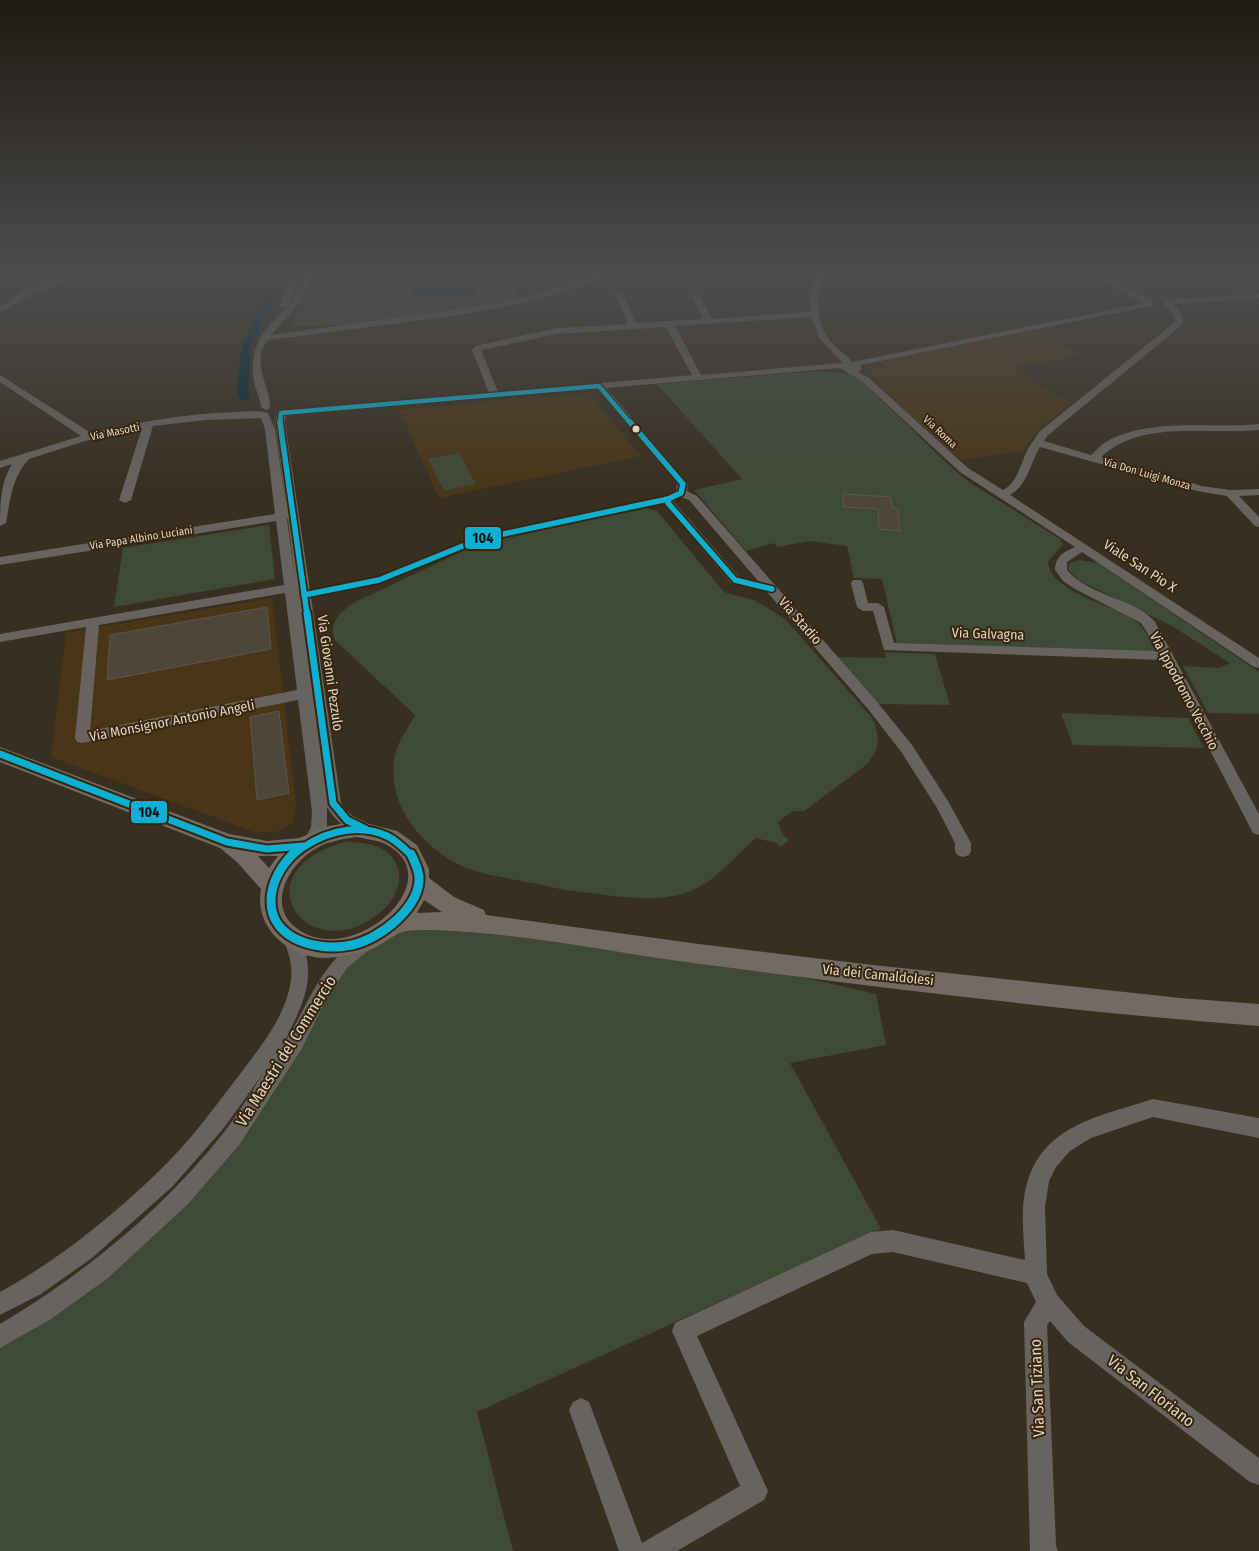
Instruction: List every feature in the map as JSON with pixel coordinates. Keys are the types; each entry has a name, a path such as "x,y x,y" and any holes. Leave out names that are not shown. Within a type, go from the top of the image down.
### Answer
{"main road":[{"path":"0,754 226,842 267,849 308,844"},
{"path":"367,830 396,839 410,850 417,865 419,883 415,897 408,910 396,923 370,940 349,946 328,948 308,946 292,938 280,928 272,915 269,901 278,871 289,858 308,844 335,832 367,830"},
{"path":"226,842 245,856 272,886"},
{"name":"Via dei Camaldolesi","path":"419,883 437,899 450,907 499,925"},
{"name":"Via dei Camaldolesi","path":"396,923 446,921 499,925 699,954 854,973 1171,1008 1259,1015"}],"street":[{"name":"Via Giovanni Pezzulo","path":"261,345 258,353 257,375 264,395 265,410 304,595 320,811 319,827 308,844"},
{"path":"490,345 476,350 494,394"},
{"path":"681,345 698,377"},
{"name":"Via Roma","path":"830,345 851,368 964,470 1002,495"},
{"path":"264,395 281,408 303,409 698,377 823,368 851,368 872,360 943,345"},
{"path":"1002,495 1013,489 1023,475 1043,434 1152,345"},
{"path":"0,378 90,437"},
{"name":"Via Stadio","path":"599,386 683,484 687,495 753,567 873,706 907,749 943,805 963,843 963,851"},
{"path":"265,410 271,416 281,408"},
{"name":"Via Giovanni Pezzulo","path":"281,408 280,422 288,515 291,588 332,797 336,811 342,818 352,825 367,830"},
{"name":"Via Masotti","path":"0,467 25,457 90,437 148,425 265,410"},
{"path":"125,500 148,425"},
{"path":"1094,458 1106,446 1119,438 1136,434 1259,427"},
{"name":"Via Don Luigi Monza","path":"1038,443 1200,489 1230,493 1259,492"},
{"path":"0,523 11,475 18,463 25,457"},
{"path":"0,467 6,469 11,475"},
{"path":"1230,493 1259,524"},
{"path":"304,595 379,580 480,539 687,495"},
{"name":"Viale San Pio X","path":"1002,495 1259,664"},
{"path":"668,499 668,502 726,572 740,583 772,589"},
{"name":"Via Papa Albino Luciani","path":"0,560 288,515"},
{"name":"Via Ippodromo Vecchio","path":"1083,547 1067,556 1060,564 1060,571 1076,585 1146,620 1259,829"},
{"path":"726,572 740,575 753,567"},
{"name":"Via Galvagna","path":"858,583 863,607 878,607 889,647 1167,656"},
{"path":"0,638 291,588"},
{"name":"Via Monsignor Antonio Angeli","path":"93,622 82,738 311,693"},
{"name":"Via Maestri del Commercio","path":"0,1304 33,1286 84,1250 165,1180 216,1122 273,1045 295,1000 300,978 299,959 292,938"},
{"name":"Via Maestri del Commercio","path":"0,1337 43,1311 100,1270 181,1197 232,1138 294,1044 324,986 342,962 370,940"},
{"path":"1049,1303 1039,1285 1036,1274 1034,1207 1038,1179 1048,1160 1063,1144 1086,1130 1152,1108 1259,1128"},
{"path":"652,1551 755,1491 683,1331 870,1243 880,1241 892,1241 1036,1274"},
{"name":"Via San Floriano","path":"1049,1303 1076,1334 1259,1473"},
{"name":"Via San Tiziano","path":"1045,1551 1042,1550 1035,1322 1049,1303"},
{"path":"581,1410 632,1551"}],"shaded area":[{"path":"962,345 1064,345 1080,355 1016,367 1070,404 1037,431 1022,451 961,460 901,407 865,369 867,365"},
{"path":"589,393 641,456 439,498 399,410 532,397"},
{"path":"272,598 296,804 293,823 275,833 254,832 51,757 66,633"}],"green space":[{"path":"821,371 850,374 862,381 966,480 1060,539 1063,544 1048,562 1051,572 1070,589 1131,618 1139,624 1157,647 1156,651 897,644 882,579 854,578 847,546 809,541 777,547 774,543 746,551 694,490 742,479 657,384"},
{"path":"459,453 476,484 444,491 428,459"},
{"path":"646,508 657,511 724,592 753,600 787,621 872,718 878,737 874,754 866,765 804,811 793,811 778,822 783,835 789,840 781,847 776,843 756,838 706,883 696,889 674,896 664,898 621,897 569,890 479,872 452,861 422,838 410,823 395,789 393,770 396,751 415,715 335,640 333,628 336,618 353,603 480,543"},
{"path":"269,525 275,579 114,607 123,548"},
{"path":"1079,560 1098,563 1259,672 1259,714 1208,713 1183,666 1219,668 1230,663 1172,626 1078,580 1068,569 1069,564"},
{"path":"885,652 935,654 950,705 878,704 837,657 886,658"},
{"path":"1061,713 1188,718 1204,748 1073,745"},
{"path":"345,842 369,844 384,850 395,861 399,877 398,886 388,905 368,921 343,930 321,929 304,921 293,907 290,889 296,871 314,855"},
{"path":"397,923 699,954 876,994 886,1045 790,1063 881,1229 477,1412 513,1551 0,1551 0,1337 181,1197 324,986"}],"building":[{"path":"843,494 891,497 892,508 898,509 900,531 879,529 878,509 844,507"},
{"path":"267,607 271,649 107,680 110,635"},
{"path":"279,711 289,793 257,800 250,717"}],"waterway":[{"path":"245,398 243,392 246,345"}],"transit line":[{"name":"104","path":"367,830 347,820 339,813 333,803 280,422 281,413 599,386 683,484 681,493 668,499 668,503 735,580 772,589"},
{"name":"104","path":"304,595 379,580 480,539 668,499"},
{"name":"104","path":"0,754 227,842 267,849 303,846"},
{"name":"104","path":"357,829 386,835 412,855 419,876 414,897 400,918 379,934 353,945 325,948 298,941 284,932 275,920 271,908 271,894 275,881 291,856 309,842 336,833 357,829"}]}
